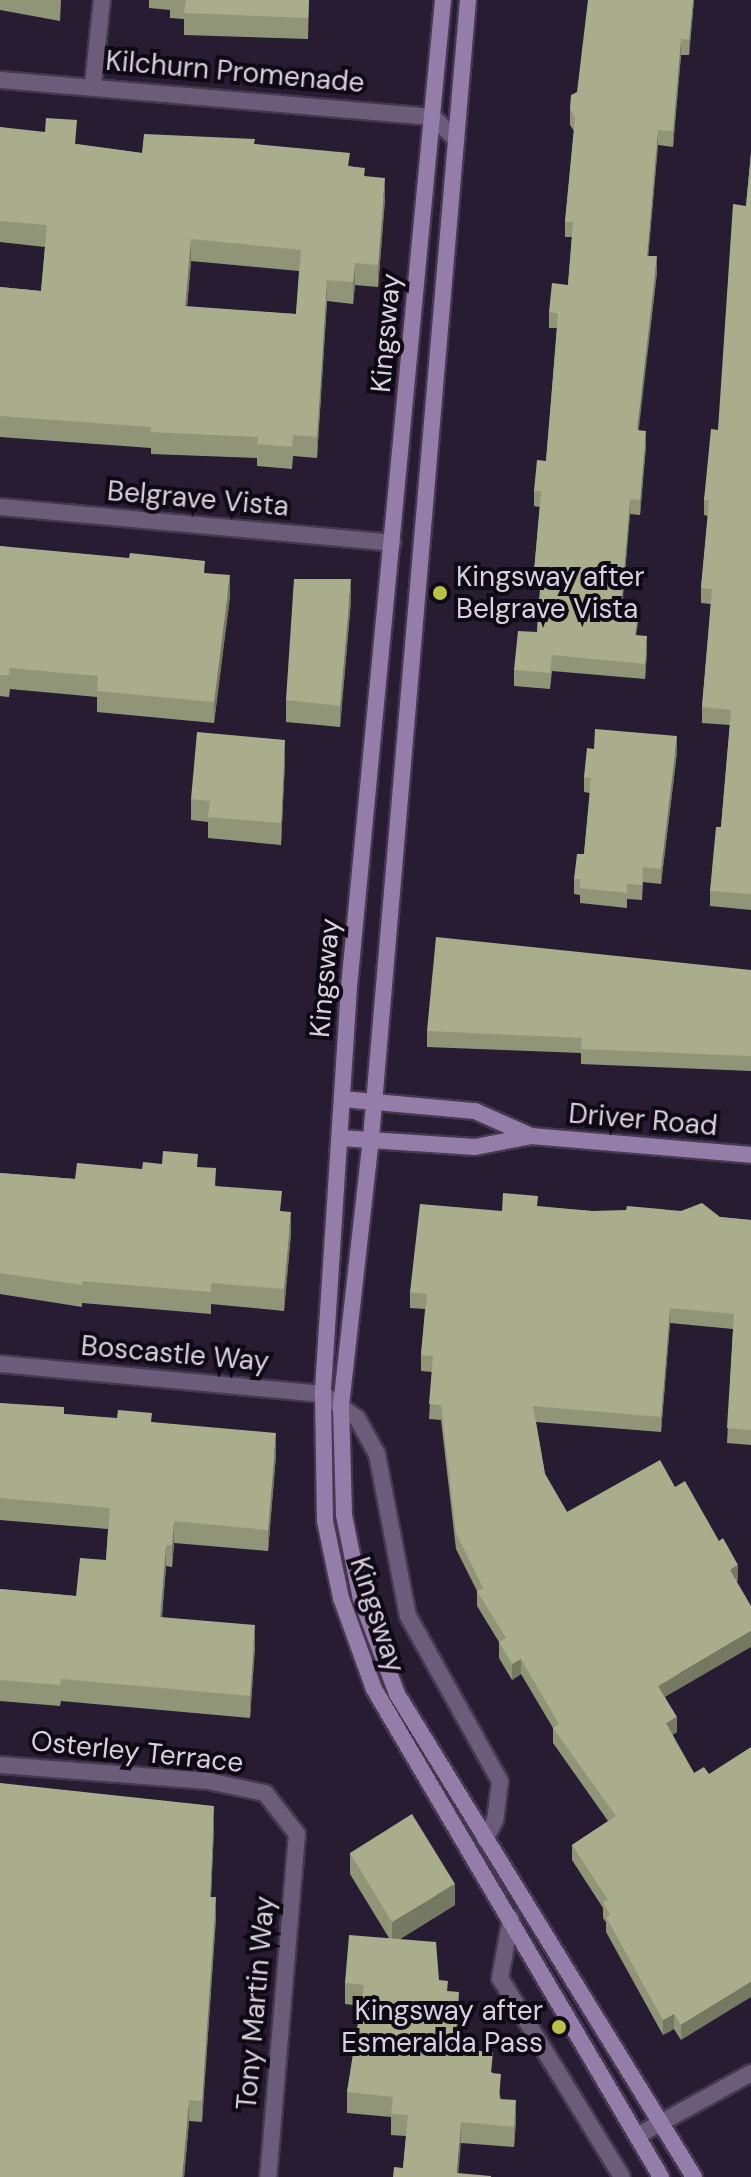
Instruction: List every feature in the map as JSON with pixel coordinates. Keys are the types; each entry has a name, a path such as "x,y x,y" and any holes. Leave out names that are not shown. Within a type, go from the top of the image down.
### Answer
{"main road":[{"name":"Kingsway","path":"443,0 342,1099 323,1394 325,1521 332,1565 363,1661 395,1730 511,1918 661,2177"},
{"name":"Kingsway","path":"468,0 371,1138 341,1407 344,1515 361,1599 397,1694 694,2177"},
{"name":"Driver Road","path":"342,1099 475,1111 531,1136"},
{"name":"Driver Road","path":"340,1138 475,1147 531,1136 751,1155"}],"street":[{"path":"93,85 102,0"},
{"name":"Kilchurn Promenade","path":"0,80 93,85 433,117"},
{"path":"433,117 456,139"},
{"name":"Belgrave Vista","path":"0,507 392,543"},
{"name":"Boscastle Way","path":"0,1364 323,1394"},
{"path":"323,1394 341,1407"},
{"name":"Kingsway","path":"341,1407 357,1418 377,1454 408,1616 500,1781 495,1820 485,1840"},
{"name":"Osterley Terrace","path":"0,1765 208,1781 265,1793 297,1834"},
{"name":"Tony Martin Way","path":"268,2177 297,1834"},
{"path":"511,1918 500,1978 622,2177"},
{"path":"637,2136 751,2073"}],"building":[{"path":"186,0 309,0 308,18 184,13"},
{"path":"588,0 693,0 689,40 681,39 673,131 658,130 647,256 657,256 637,430 646,431 640,500 630,499 621,606 638,607 635,635 647,636 645,664 552,655 550,673 514,670 518,631 537,632 541,580 540,573 534,572 541,491 534,491 537,460 546,461 558,313 549,312 552,283 568,285 573,222 565,222 575,117 570,109 571,95 577,92"},
{"path":"46,118 77,120 75,144 142,153 144,134 255,139 254,144 350,153 348,166 365,168 364,176 385,178 378,265 355,263 353,282 327,280 317,437 293,435 292,447 257,444 258,437 151,432 151,427 0,416 0,287 41,291 47,225 0,221 0,127 45,132","holes":["191,239 301,250 296,314 185,306"]},
{"path":"751,153 751,894 710,891 716,827 721,827 731,710 702,707 712,589 701,588 709,500 704,500 711,429 718,430 733,204 746,206"},
{"path":"0,546 129,558 130,553 205,561 204,573 230,575 214,702 97,691 98,676 10,668 9,675 0,675"},
{"path":"294,579 351,579 340,706 286,700"},
{"path":"595,729 677,736 661,869 643,867 642,885 627,884 627,893 580,888 580,879 574,879 577,854 584,854 591,778 584,777 587,748 594,749"},
{"path":"197,732 285,740 281,823 208,817 210,801 191,799"},
{"path":"436,937 751,970 751,1056 581,1049 582,1038 427,1031"},
{"path":"163,1151 198,1154 197,1167 216,1168 215,1186 282,1191 280,1211 291,1212 284,1289 211,1283 211,1292 82,1281 82,1285 0,1273 0,1173 75,1179 77,1163 142,1169 143,1162 162,1164"},
{"path":"503,1193 538,1196 537,1206 592,1211 626,1210 627,1206 681,1211 702,1203 720,1217 751,1220 751,1430 727,1428 734,1314 670,1308 661,1417 533,1406 545,1474 567,1512 660,1460 675,1487 685,1481 719,1541 723,1538 738,1565 730,1570 751,1606 751,1631 658,1686 677,1717 666,1723 694,1773 704,1767 709,1774 751,1747 751,1982 681,2025 674,2014 663,2020 606,1917 610,1915 603,1902 608,1900 572,1845 616,1816 553,1728 559,1724 521,1659 512,1664 499,1642 506,1638 477,1591 483,1588 456,1533 441,1405 429,1404 433,1356 421,1355 427,1294 410,1292 420,1204 502,1211"},
{"path":"0,1403 64,1407 64,1414 117,1418 118,1410 152,1413 151,1422 276,1433 268,1530 174,1521 172,1545 166,1545 160,1617 255,1625 250,1696 61,1679 60,1685 0,1680 0,1589 76,1596 80,1558 106,1560 110,1508 0,1498"},
{"path":"0,1783 214,1806 210,1897 216,1897 202,2101 189,2100 182,2177 0,2177"},
{"path":"412,1814 455,1884 392,1922 350,1853"},
{"path":"349,1935 436,1942 439,1980 448,1981 447,1991 459,1992 454,2049 493,2052 491,2073 501,2074 499,2099 516,2100 514,2127 461,2122 457,2173 491,2177 393,2177 394,2167 403,2168 408,2115 391,2114 393,2097 347,2092 364,1985 345,1983"}],"place":[{"name":"Kingsway after Belgrave Vista","path":"440,593"},
{"name":"Kingsway after Esmeralda Pass","path":"559,2027"}]}
